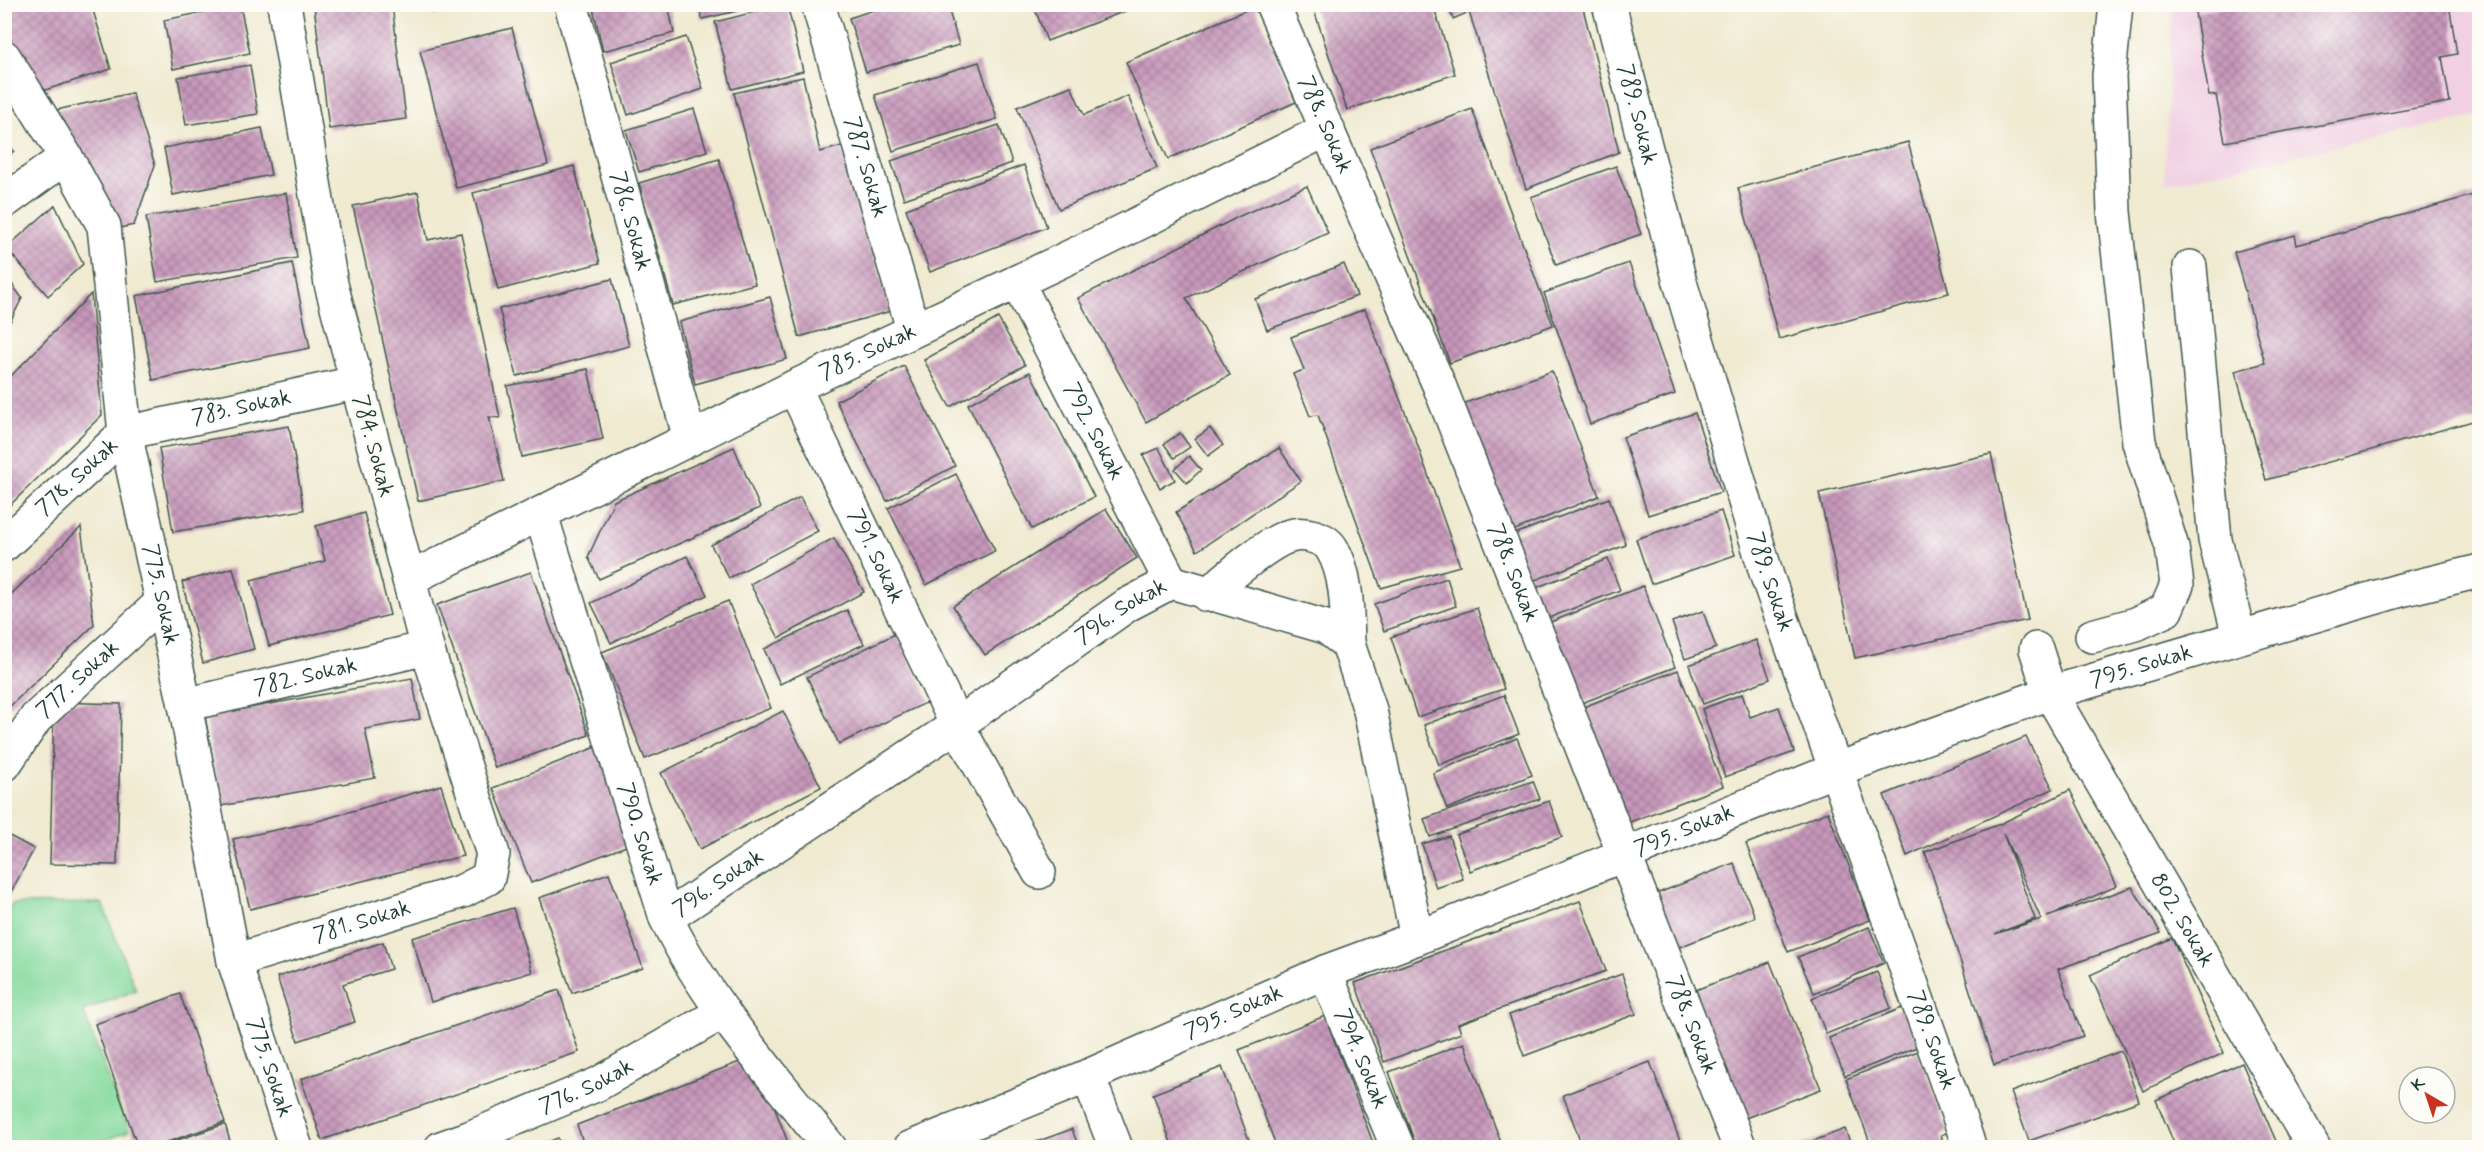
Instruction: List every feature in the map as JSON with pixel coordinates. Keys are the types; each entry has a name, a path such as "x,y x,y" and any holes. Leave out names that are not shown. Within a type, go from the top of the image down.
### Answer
{"street":[{"name":"784. Sokak","path":"284,4 331,284 427,648 493,854 488,878"},
{"name":"786. Sokak","path":"571,4 690,439"},
{"name":"787. Sokak","path":"818,4 913,329"},
{"name":"788. Sokak","path":"1272,4 1439,384 1740,1148"},
{"name":"789. Sokak","path":"1609,4 1683,293 1767,576 1834,771 1970,1148"},
{"path":"2092,636 2136,624 2166,610 2177,585 2172,548 2139,442 2116,235 2109,76 2116,4"},
{"name":"775. Sokak","path":"4,57 66,157 104,226 126,433 185,705 234,961 296,1148"},
{"name":"785. Sokak","path":"409,579 542,515 794,387 1017,282 1328,129"},
{"path":"4,202 66,157"},
{"path":"2190,267 2215,540 2239,636"},
{"name":"792. Sokak","path":"1017,282 1171,582"},
{"name":"783. Sokak","path":"126,433 356,383"},
{"name":"791. Sokak","path":"794,387 957,725 1039,872"},
{"name":"778. Sokak","path":"4,545 126,433"},
{"name":"790. Sokak","path":"542,515 666,918 687,960 723,1012 830,1148"},
{"path":"1207,595 1246,562 1291,536 1319,538 1332,548 1346,591 1348,644 1370,710 1418,938"},
{"name":"795. Sokak","path":"910,1148 1088,1076 1325,972 1418,938 1834,771 2050,693 2401,590 2480,571"},
{"name":"796. Sokak","path":"666,918 957,725 1127,605 1171,582 1207,595 1326,627 1348,644"},
{"name":"777. Sokak","path":"4,765 36,718 162,602"},
{"name":"782. Sokak","path":"185,705 427,648"},
{"name":"802. Sokak","path":"2036,649 2050,693 2314,1148"},
{"name":"781. Sokak","path":"234,961 463,891 488,878"},
{"name":"794. Sokak","path":"1325,972 1398,1148"},
{"name":"776. Sokak","path":"441,1148 598,1084 723,1012"},
{"path":"1088,1076 1116,1148"}],"shaded area":[{"path":"2172,5 2479,5 2479,116 2164,184"}],"green space":[{"path":"102,903 136,990 83,1011 129,1131 87,1147 5,1147 5,917 12,904"}],"building":[{"path":"4,4 91,4 111,69 33,94 4,33"},
{"path":"429,4 467,4 467,6 431,13"},
{"path":"592,4 668,4 674,33 603,51"},
{"path":"698,4 762,4 763,5 702,19"},
{"path":"787,4 803,71 732,89 715,22"},
{"path":"841,4 859,4 859,5 843,10"},
{"path":"892,4 947,4 959,45 866,72 849,18"},
{"path":"1033,4 1141,4 1141,5 1047,41"},
{"path":"1312,4 1433,4 1455,74 1347,110"},
{"path":"1448,4 1582,4 1619,152 1526,189 1469,12 1453,19"},
{"path":"2238,4 2449,4 2457,54 2442,57 2450,102 2225,142 2216,95 2209,96 2195,12"},
{"path":"240,5 250,53 173,69 164,20"},
{"path":"314,5 392,5 406,119 329,129"},
{"path":"1255,6 1296,102 1168,159 1126,62"},
{"path":"512,28 548,165 456,188 420,51"},
{"path":"686,37 703,89 628,115 611,62"},
{"path":"979,62 997,119 893,151 875,95"},
{"path":"250,65 258,114 186,125 178,77"},
{"path":"803,77 820,152 842,146 891,311 799,337 734,93"},
{"path":"1071,86 1084,115 1128,96 1157,168 1059,209 1017,107"},
{"path":"132,93 155,165 134,225 115,229 52,111"},
{"path":"694,109 707,151 639,172 626,130"},
{"path":"1472,109 1553,325 1450,363 1370,148"},
{"path":"999,125 1012,163 904,199 891,161"},
{"path":"262,128 271,175 173,195 164,148"},
{"path":"4,138 14,151 4,158"},
{"path":"1908,142 1949,293 1779,339 1738,188"},
{"path":"719,159 755,284 673,305 639,183"},
{"path":"1024,165 1047,227 930,272 906,209"},
{"path":"574,166 600,263 498,290 473,193"},
{"path":"1616,166 1641,234 1556,265 1531,197"},
{"path":"1307,186 1328,233 1186,298 1230,375 1146,422 1078,298 1242,215"},
{"path":"418,192 428,240 461,233 500,418 489,417 504,481 418,501 353,206"},
{"path":"286,193 297,258 157,282 146,217"},
{"path":"2480,193 2480,419 2266,480 2235,371 2265,363 2234,252 2295,235 2297,245"},
{"path":"55,205 83,264 48,296 6,248"},
{"path":"292,263 310,348 153,380 136,296"},
{"path":"1629,263 1675,394 1590,424 1544,293"},
{"path":"1344,264 1357,296 1267,330 1255,299"},
{"path":"4,273 22,298 4,334"},
{"path":"612,279 629,346 517,376 499,309"},
{"path":"91,294 102,415 4,511 4,383"},
{"path":"770,297 787,359 695,384 679,322"},
{"path":"1365,309 1415,438 1460,566 1381,588 1318,415 1310,416 1293,374 1304,370 1291,337"},
{"path":"998,318 1025,365 950,407 924,360"},
{"path":"904,366 955,466 887,501 836,401"},
{"path":"588,369 603,439 522,457 507,386"},
{"path":"1552,371 1599,496 1510,532 1460,405"},
{"path":"1030,372 1094,497 1032,529 968,404"},
{"path":"1695,413 1721,492 1648,515 1623,437"},
{"path":"289,426 304,510 173,532 159,448"},
{"path":"1210,428 1223,445 1208,456 1195,439"},
{"path":"1180,433 1190,447 1174,458 1164,444"},
{"path":"734,447 760,508 599,579 588,557 614,501"},
{"path":"1159,448 1175,480 1160,488 1143,455"},
{"path":"1279,448 1301,481 1197,551 1176,512"},
{"path":"1991,454 2028,620 1855,658 1819,493"},
{"path":"1189,456 1201,470 1187,483 1175,469"},
{"path":"956,474 995,551 926,585 888,508"},
{"path":"800,497 818,531 729,578 711,545"},
{"path":"1609,498 1626,545 1530,582 1512,535"},
{"path":"1106,509 1137,558 985,655 953,606"},
{"path":"1721,511 1735,555 1651,584 1636,539"},
{"path":"364,513 390,615 269,646 251,580 325,561 316,526"},
{"path":"81,527 94,625 4,712 4,601"},
{"path":"834,538 864,592 779,638 750,584"},
{"path":"687,556 707,595 611,643 591,603"},
{"path":"1608,559 1620,590 1541,621 1528,591"},
{"path":"233,568 254,649 203,663 182,582"},
{"path":"531,572 589,735 495,768 437,605"},
{"path":"1447,578 1456,606 1384,631 1374,604"},
{"path":"1643,586 1675,667 1579,704 1548,623"},
{"path":"728,601 771,708 645,759 602,652"},
{"path":"1477,608 1504,689 1417,717 1391,637"},
{"path":"847,610 864,644 780,684 764,649"},
{"path":"1703,611 1716,648 1685,659 1672,622"},
{"path":"897,633 930,701 839,744 807,677"},
{"path":"1756,640 1770,679 1703,704 1689,665"},
{"path":"1678,670 1723,786 1625,824 1581,708"},
{"path":"412,678 420,719 365,729 375,778 221,806 205,716"},
{"path":"1742,694 1750,717 1779,707 1794,752 1725,777 1702,709"},
{"path":"1504,695 1519,734 1439,765 1424,725"},
{"path":"54,702 121,704 117,865 50,864"},
{"path":"783,711 821,787 700,849 661,773"},
{"path":"2026,737 2053,789 1907,856 1884,795"},
{"path":"1517,738 1532,775 1447,809 1433,773"},
{"path":"601,745 639,841 531,883 493,788"},
{"path":"1533,781 1540,799 1430,837 1424,819"},
{"path":"441,785 463,856 250,909 233,839 318,821"},
{"path":"2070,790 2117,886 2047,917 2132,887 2161,933 2058,969 2083,1036 1994,1065 1925,852 2000,824","holes":["2003,833 2041,919 1995,934 2035,919"]},
{"path":"1549,801 1562,837 1470,871 1456,835"},
{"path":"1828,812 1870,920 1788,952 1746,844"},
{"path":"4,833 34,849 4,905"},
{"path":"1449,836 1463,879 1436,888 1422,844"},
{"path":"1734,863 1755,917 1677,948 1656,894"},
{"path":"609,873 643,968 572,993 539,898"},
{"path":"1580,901 1606,971 1458,1024 1461,1033 1384,1062 1355,983"},
{"path":"513,908 532,972 431,1002 412,938"},
{"path":"1869,927 1884,963 1814,993 1798,957"},
{"path":"2172,938 2224,1053 2143,1091 2090,975"},
{"path":"383,942 391,969 343,984 355,1022 298,1041 277,977"},
{"path":"1770,962 1821,1089 1743,1119 1693,991"},
{"path":"1877,972 1891,1008 1826,1034 1812,998"},
{"path":"1622,974 1636,1014 1524,1056 1509,1015"},
{"path":"559,990 579,1052 322,1140 301,1079"},
{"path":"180,994 225,1122 150,1148 138,1148 95,1024"},
{"path":"1902,1008 1919,1046 1845,1076 1829,1038"},
{"path":"1325,1016 1375,1148 1277,1148 1239,1050"},
{"path":"1464,1043 1503,1148 1417,1148 1389,1072"},
{"path":"1918,1051 1948,1132 1941,1135 1945,1148 1872,1148 1846,1079"},
{"path":"2121,1051 2139,1101 2029,1141 2011,1092"},
{"path":"755,1056 790,1148 585,1148 577,1125"},
{"path":"1650,1062 1680,1141 1664,1148 1583,1148 1563,1095"},
{"path":"2242,1063 2279,1148 2176,1148 2156,1100"},
{"path":"1222,1067 1252,1148 1173,1148 1153,1094"},
{"path":"225,1124 232,1148 157,1148 157,1147"},
{"path":"1072,1129 1079,1148 1022,1148 1022,1147"},
{"path":"1845,1129 1852,1148 1797,1148 1797,1147"},
{"path":"558,1138 561,1148 534,1148 534,1147"},
{"path":"2160,1143 2161,1148 2147,1148 2147,1147"}]}
